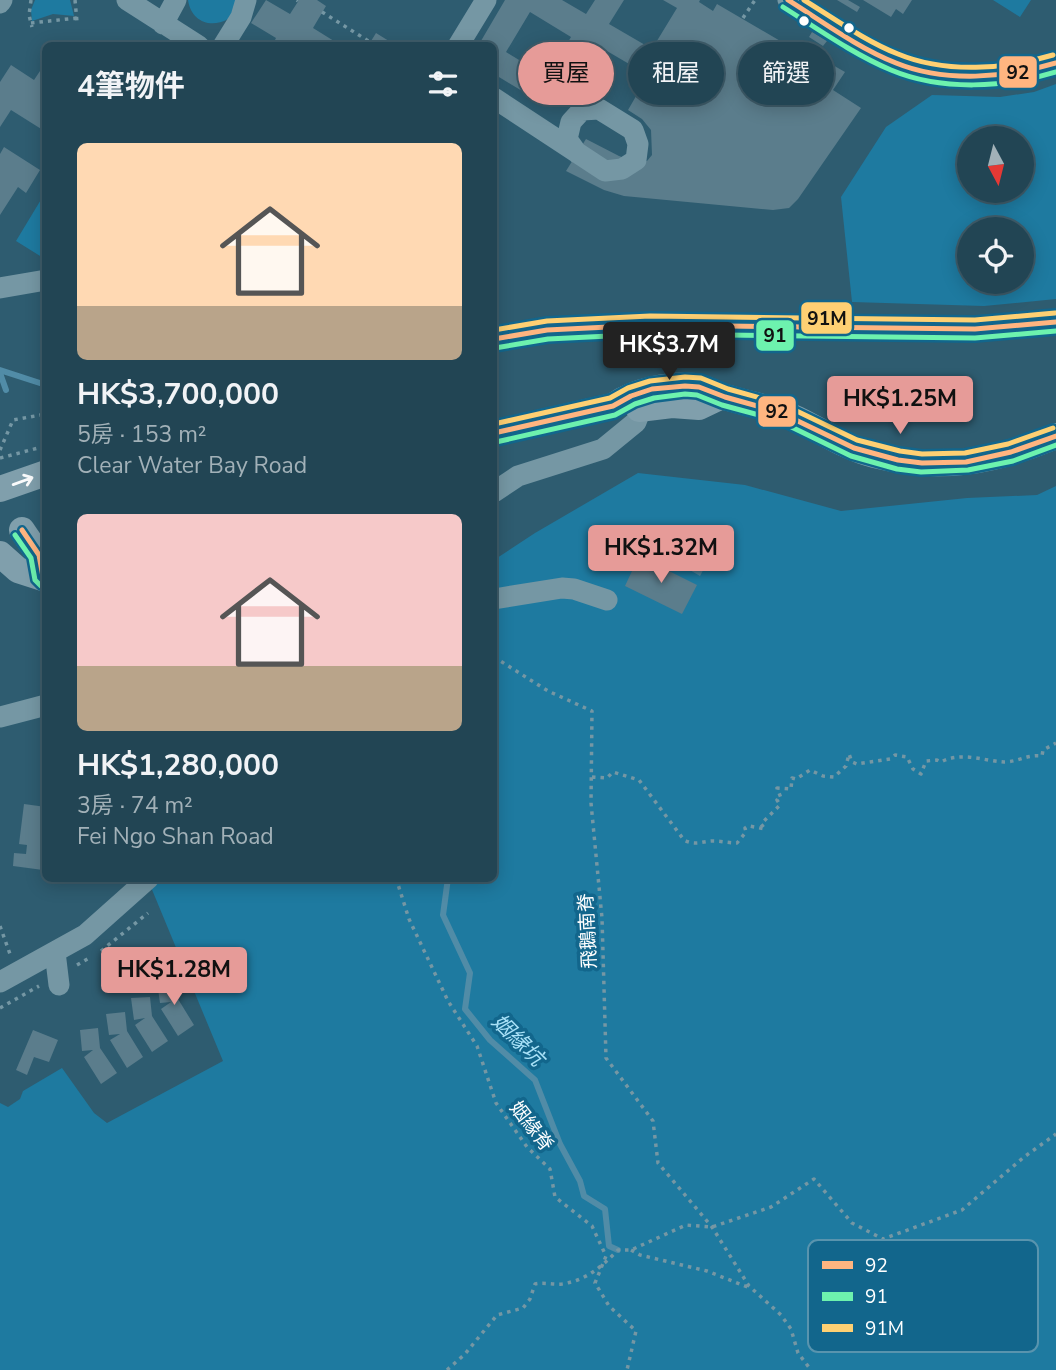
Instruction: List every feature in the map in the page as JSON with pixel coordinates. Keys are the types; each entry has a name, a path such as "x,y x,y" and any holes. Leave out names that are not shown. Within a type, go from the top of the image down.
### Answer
{"main road":[{"path":"497,338 547,330 605,327 687,325 975,329 1056,321"},
{"path":"497,432 613,406 627,410 642,401 697,386 722,397 759,405 794,418 872,454 937,465 977,462 1056,436"},
{"path":"0,489 42,474"},
{"path":"17,528 39,555 42,569"},
{"path":"0,554 18,570 42,577"}],"street":[{"path":"127,0 192,42"},
{"path":"163,24 176,0"},
{"path":"225,42 241,17 246,0"},
{"path":"460,42 486,0"},
{"path":"788,0 867,49 899,64 946,74 984,76 1020,72 1056,63"},
{"path":"497,99 577,153"},
{"path":"0,288 42,281"},
{"path":"497,490 518,476 603,449 636,422 642,401"},
{"path":"497,599 562,588 574,589 607,600"},
{"path":"0,717 42,706"},
{"path":"8,977 85,934 144,882"},
{"path":"55,952 59,985"}],"path":[{"path":"31,0 28,6 31,25 77,20 75,0"},
{"path":"743,18 755,0"},
{"path":"322,12 370,42"},
{"path":"0,450 13,420 42,415"},
{"path":"0,458 42,447"},
{"name":"飛鵝南脊","path":"497,659 548,691 593,711 591,803 602,918 606,1058 653,1121 658,1163 712,1227 752,1289"},
{"path":"591,777 607,778 612,772 639,780 684,840 690,844 709,841 737,843 746,832 745,828 749,826 765,829 761,824 780,805 777,800 781,798 778,788 791,789 792,778 796,779 810,770 823,776 834,777 846,766 849,754 852,762 857,764 890,759 895,755 906,757 921,774 926,761 941,762 975,756 1003,762 1026,756 1042,756 1043,750 1056,743"},
{"name":"姻緣脊","path":"397,882 408,919 448,1001 477,1046 496,1103 527,1147 550,1169 555,1197 592,1226 606,1256 595,1283 609,1306 636,1331 626,1370"},
{"path":"0,926 8,977"},
{"path":"631,1251 685,1225 712,1227 771,1207 814,1179 852,1223 883,1239 962,1210 1024,1157 1056,1134"},
{"path":"447,1370 465,1354 477,1336 497,1315 523,1308 530,1299 535,1284 547,1281 559,1284 587,1278 618,1250 707,1271 752,1289 781,1314 791,1329 798,1353 811,1370"}],"shaded area":[{"path":"35,0 70,0 74,16 53,14 32,21 31,10"},
{"path":"188,0 237,0 237,6 228,19 208,23 197,18"},
{"path":"993,0 1031,0 1020,17"},
{"path":"1056,84 1056,299 984,306 852,302 841,197 886,127 932,95 1000,97 1034,92"},
{"path":"42,198 42,257 16,241"},
{"path":"638,473 745,485 841,511 967,498 1037,495 1056,486 1056,1370 0,1370 0,1103 8,1107 20,1099 23,1091 62,1068 94,1113 107,1123 223,1061 149,882 497,882 497,558"},
{"path":"684,550 707,563 700,576 676,562"}],"building":[{"path":"266,0 290,14 299,0 317,0 326,6 313,28 336,42 274,42 276,38 251,23"},
{"path":"505,0 562,0 586,14 595,0 624,0 609,24 640,42 628,42 628,63 614,55 614,42 568,42 571,37 530,12 506,52 518,59 518,88 497,76 497,42 480,42"},
{"path":"663,0 700,0 699,2 713,11 717,4 782,42 738,42 738,105 834,105 834,91 861,108 798,199 789,208 773,210 624,196 604,190 566,171 586,139 638,163 647,161 652,155 651,130 642,119 628,110 631,105 724,105 724,42 656,42 677,8"},
{"path":"837,0 848,0 860,7 857,12"},
{"path":"863,0 912,0 903,14 896,9 891,17"},
{"path":"812,32 827,41 817,42 809,37"},
{"path":"376,33 391,42 370,42"},
{"path":"11,65 34,80 42,68 42,129 11,110 0,127 0,82"},
{"path":"834,66 845,72 834,88"},
{"path":"4,147 40,170 26,193 18,187 0,215 0,154"},
{"path":"639,556 697,585 682,614 625,586"},
{"path":"24,804 42,806 42,870 13,866 14,853 26,854 27,845 19,844"},
{"path":"176,980 178,999 194,1025 178,1036 161,1009 171,1002 160,1003 157,982"},
{"path":"150,997 152,1016 168,1041 152,1052 135,1025 145,1018 134,1020 131,998"},
{"path":"125,1012 127,1031 143,1057 127,1068 110,1040 120,1034 109,1035 106,1014"},
{"path":"98,1028 100,1048 117,1073 101,1084 84,1057 93,1050 82,1051 80,1030"},
{"path":"33,1030 58,1040 49,1062 34,1057 27,1075 16,1070"}],"waterway":[{"path":"0,370 42,384"},
{"path":"0,373 6,390"},
{"name":"姻緣坑","path":"447,882 443,915 470,973 465,1009 490,1040 535,1080 560,1144 580,1181 584,1196 605,1209 609,1246 618,1250"}],"transit line":[{"name":"92","path":"788,0 868,50 896,63 935,74 996,75 1056,63"},
{"name":"91M","path":"804,0 874,43 898,54 936,65 996,66 1053,55"},
{"name":"91","path":"783,7 863,56 910,77 973,85 1016,81 1056,72"},
{"name":"91M","path":"497,329 547,321 650,316 975,320 1055,313"},
{"name":"92","path":"497,338 547,330 650,325 975,329 1056,322"},
{"name":"91","path":"497,348 548,339 650,334 975,338 1056,331"},
{"name":"91M","path":"497,423 610,398 628,388 650,381 685,377 701,378 728,389 782,404 857,440 900,451 922,454 965,453 1008,444 1053,428"},
{"name":"92","path":"497,432 613,406 652,389 685,386 699,387 779,412 854,448 898,460 922,463 966,462 1011,452 1056,436"},
{"name":"91","path":"497,442 615,415 654,398 685,394 697,395 777,420 851,456 897,469 921,472 968,470 1013,461 1056,445"},
{"name":"92","path":"22,530 39,555 42,572"},
{"name":"91","path":"15,535 31,558 35,580 41,586"}]}
